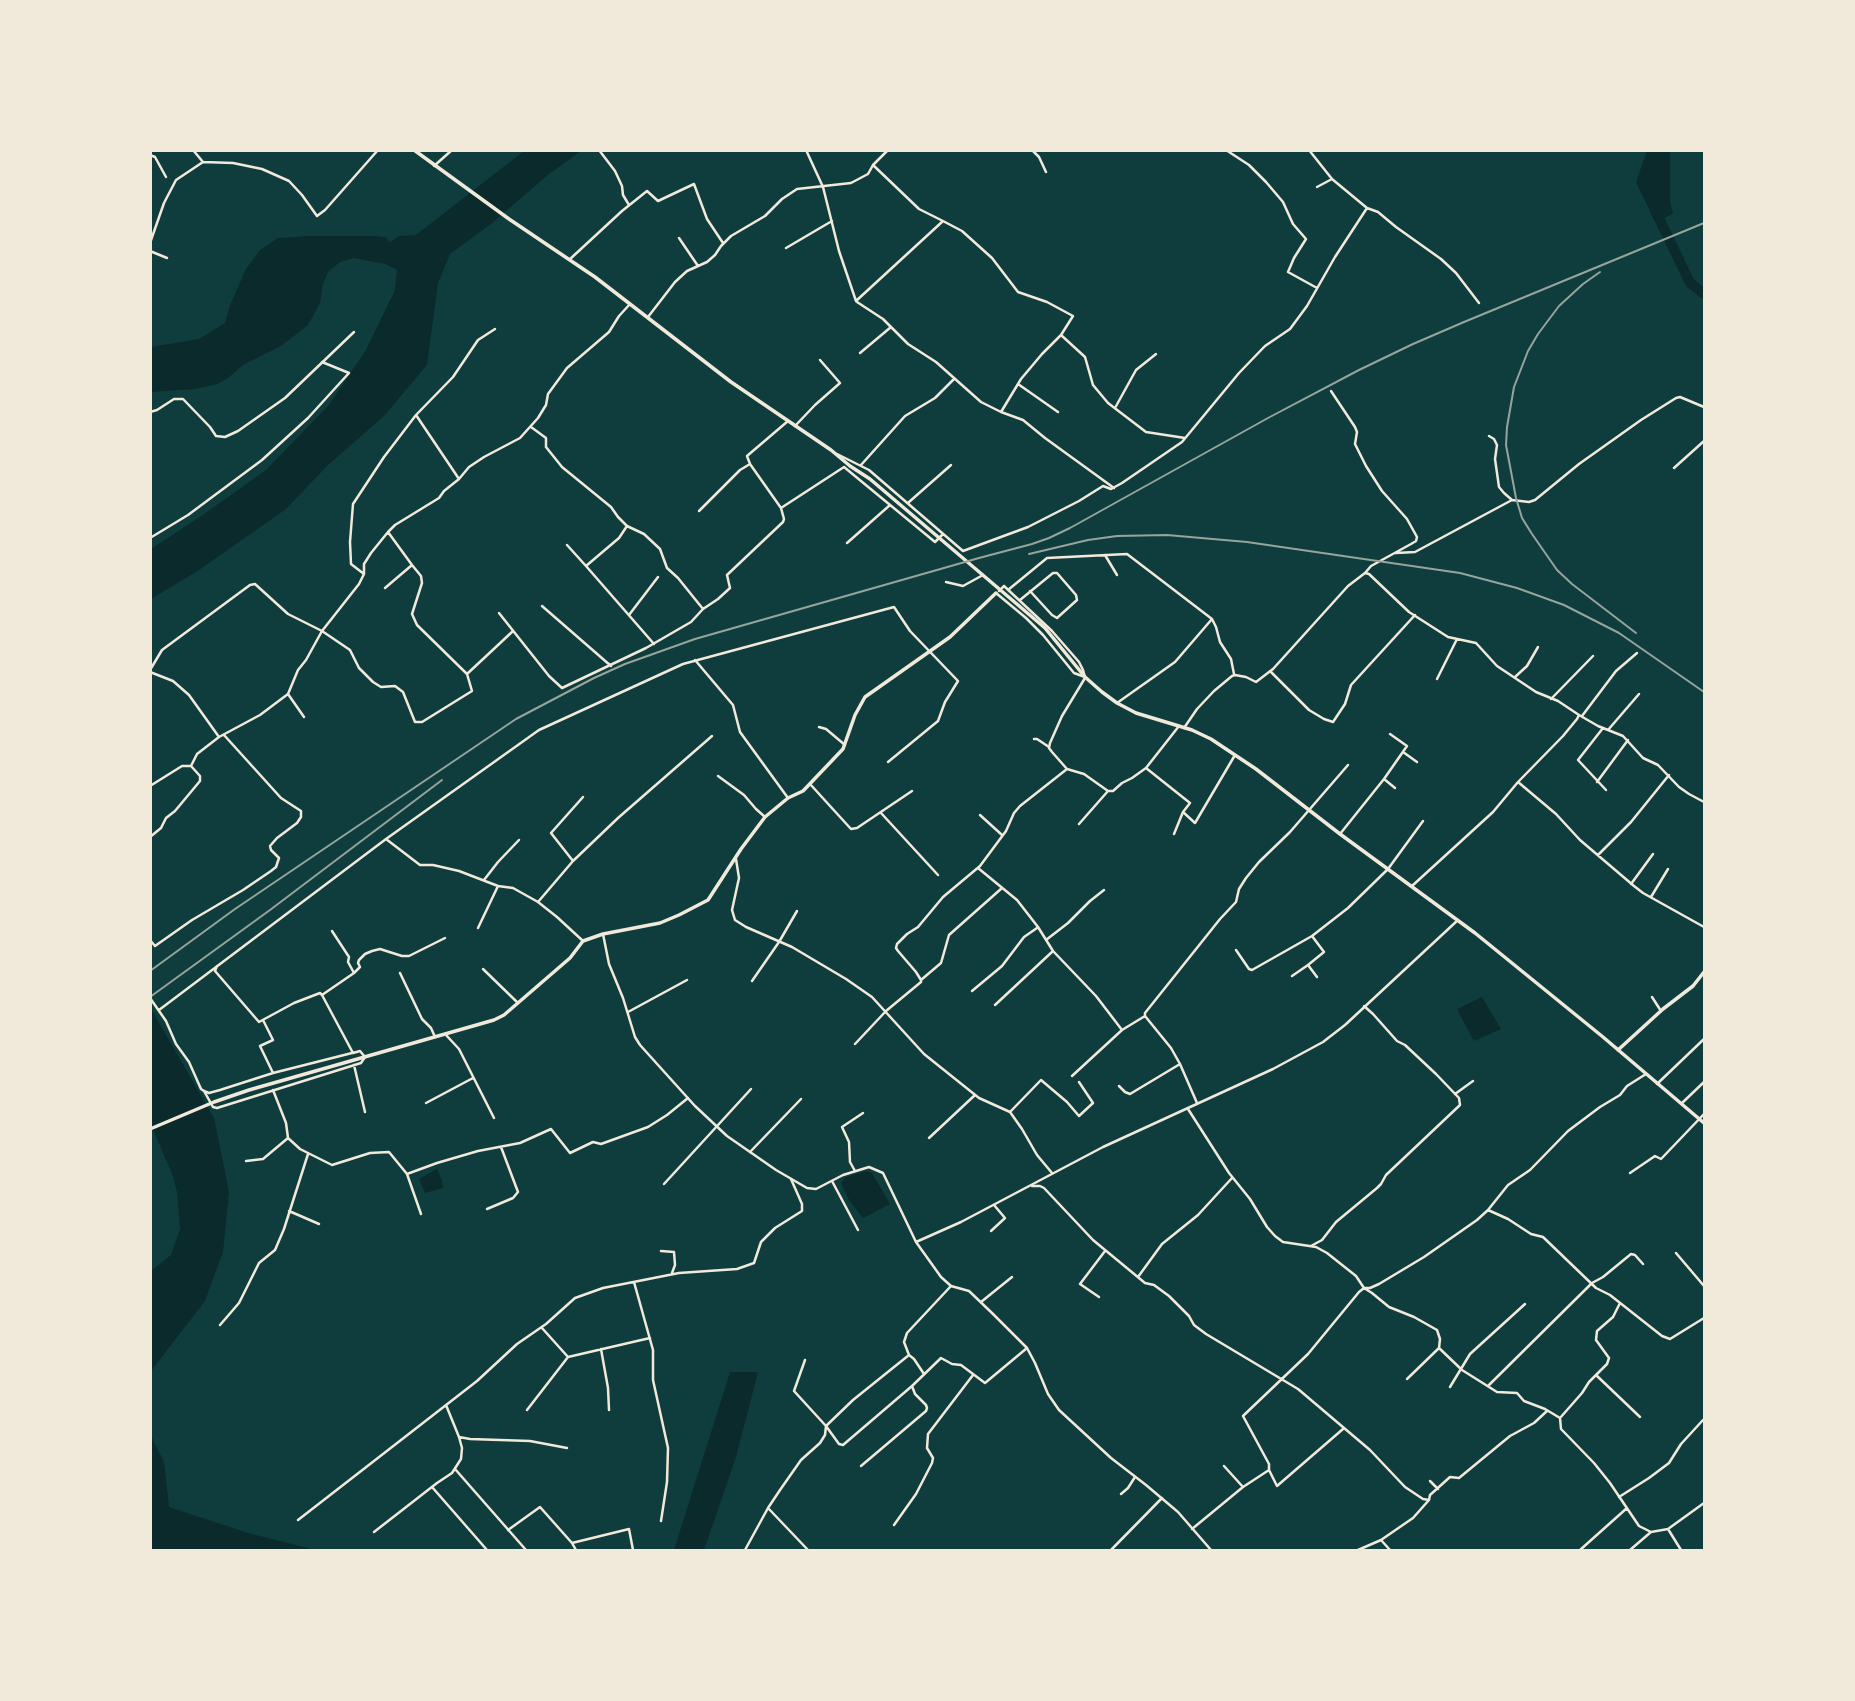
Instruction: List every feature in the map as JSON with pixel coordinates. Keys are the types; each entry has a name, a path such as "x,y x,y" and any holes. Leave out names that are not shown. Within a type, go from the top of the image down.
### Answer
{"main road":[{"path":"414,150 648,317 731,382 870,479 1045,628 1085,678 1117,703 1136,713 1211,738 1235,755 1458,920 1704,1123"},
{"path":"150,1129 249,1090 494,1020 504,1015 570,958 583,942 603,934 660,923 708,900 765,817 788,798 803,790 834,760 845,745 855,715 865,697 950,637 996,593"},
{"path":"1618,1050 1693,986 1704,972"}],"street":[{"path":"193,150 202,162"},
{"path":"150,243 164,203 176,180 202,162 233,163 262,169 289,181 317,216 378,150"},
{"path":"434,166 452,150"},
{"path":"599,150 615,171 629,205"},
{"path":"806,150 823,187 839,251 856,301 883,319 908,344 936,362 981,402 1023,420 1114,488"},
{"path":"648,317 687,271 707,262 731,236 765,216 782,199 797,189 851,183 868,174 888,150"},
{"path":"1032,150 1039,157 1046,172"},
{"path":"1226,150 1266,181 1283,202 1293,224 1306,239 1288,272 1317,288"},
{"path":"1309,150 1332,178 1367,208 1378,212 1441,259 1456,273 1479,303"},
{"path":"150,155 155,157 166,177"},
{"path":"873,165 919,209 962,231 992,258 1018,292 1047,302 1073,316 1061,335 1018,384 1001,412"},
{"path":"1317,187 1332,178"},
{"path":"569,260 647,191 658,201 694,184 706,219 723,244"},
{"path":"835,453 861,465 962,551 1028,527 1080,501 1103,486 1114,488 1185,439 1239,373 1265,346 1290,329 1367,208"},
{"path":"856,301 943,221"},
{"path":"786,248 832,222"},
{"path":"679,238 698,266"},
{"path":"150,251 167,258"},
{"path":"191,766 197,754 221,736 260,715 288,694 298,670 322,631 353,593 364,574 364,564 370,553 388,532 439,498 469,467 520,438 546,405 548,394 567,368 608,332 630,304"},
{"path":"860,353 891,327"},
{"path":"364,574 351,564 353,504 416,415 453,377 478,340 495,329"},
{"path":"150,412 174,399 183,399 216,436 225,438 285,398 354,332"},
{"path":"1061,335 1086,358 1093,384 1108,403 1146,432 1185,439"},
{"path":"1115,408 1136,370 1156,354"},
{"path":"795,426 840,383 820,360"},
{"path":"150,538 188,515 262,460 308,418 349,373 322,362"},
{"path":"861,465 905,416 936,398 954,379"},
{"path":"1018,384 1058,412"},
{"path":"1079,824 1108,792 1114,791 1146,768 1214,691 1234,676 1246,677 1256,682 1270,671 1348,586 1371,566 1416,541 1417,537 1407,519 1382,491 1366,466 1355,444 1355,427 1331,391"},
{"path":"1489,436 1497,445 1499,487 1513,500 1529,502 1675,398 1680,397 1704,407"},
{"path":"416,415 459,479"},
{"path":"499,613 549,676 562,688 654,644 691,622 730,587 727,575 783,523 781,509 747,456 788,421"},
{"path":"531,427 546,438 546,447 562,467 611,507 627,526 644,534 660,549 667,568 703,609"},
{"path":"1674,468 1704,442"},
{"path":"699,511 740,470 750,464"},
{"path":"908,503 951,465"},
{"path":"781,509 844,467 935,542 943,534"},
{"path":"1393,553 1415,552 1513,500"},
{"path":"847,543 890,505"},
{"path":"586,566 618,538 627,526"},
{"path":"150,950 191,920 276,867 279,858 270,846 301,817 301,811 281,798 221,736 189,695 173,681 150,671 162,650 255,584 289,614 322,631 350,650 359,668 373,681 382,687 394,686 403,692 415,722 422,722 472,691 467,674 417,625 412,614 422,583 421,576 388,532"},
{"path":"567,545 654,644"},
{"path":"1008,590 1047,558 1127,554 1212,619 1220,642 1231,659 1234,676"},
{"path":"1105,555 1116,575"},
{"path":"385,588 412,565"},
{"path":"1020,600 1030,591 1053,573 1057,573 1076,595 1077,600 1057,618 1030,591"},
{"path":"1365,573 1415,615 1448,637 1476,643 1497,666 1536,692 1623,736 1643,758 1658,765 1679,786 1704,802"},
{"path":"946,583 963,586 983,575"},
{"path":"629,615 658,577"},
{"path":"1049,747 1062,716 1085,678 1083,670 1067,647 1038,615 1004,586 996,593 1035,627 1074,673 1085,678"},
{"path":"542,606 611,666"},
{"path":"159,1010 386,839 539,730 683,664 894,607 910,631 958,681 945,702 939,720 888,762"},
{"path":"1270,671 1309,710 1333,722 1345,704 1351,685 1415,615"},
{"path":"1117,703 1175,662 1212,619"},
{"path":"467,674 513,631"},
{"path":"1437,679 1457,639"},
{"path":"1514,678 1527,666 1538,647"},
{"path":"1412,886 1493,812 1563,736 1616,671 1637,653"},
{"path":"1551,699 1594,656"},
{"path":"695,660 733,705 740,732 788,798"},
{"path":"288,694 304,717"},
{"path":"1608,730 1639,694"},
{"path":"819,727 826,729 845,745"},
{"path":"1603,728 1578,760 1606,790"},
{"path":"1340,834 1407,746 1390,734"},
{"path":"538,902 573,861 712,736"},
{"path":"1034,739 1037,738 1049,747 1068,769 1084,774 1108,792"},
{"path":"1598,782 1628,740"},
{"path":"1403,752 1417,762"},
{"path":"1183,813 1195,823 1235,755"},
{"path":"1072,1076 1122,1030 1145,1016 1236,902 1239,889 1259,862 1290,832 1349,765"},
{"path":"150,786 182,766 191,766"},
{"path":"150,837 200,781 200,776 191,766"},
{"path":"1146,768 1190,803 1174,834"},
{"path":"921,979 898,951 897,944 907,933 918,927 943,897 978,868 1020,806 1068,769"},
{"path":"1598,855 1631,822 1669,775"},
{"path":"718,776 744,795 765,817"},
{"path":"1384,779 1395,788"},
{"path":"1518,782 1631,884 1704,927"},
{"path":"810,784 851,829 857,828 912,791"},
{"path":"573,861 551,833 583,797"},
{"path":"881,813 938,875"},
{"path":"980,816 1002,835"},
{"path":"1236,950 1252,970 1312,936 1348,908 1388,869 1423,821"},
{"path":"386,839 419,865 444,867 498,886 513,888 563,921 583,942"},
{"path":"484,880 519,841"},
{"path":"1631,884 1653,854"},
{"path":"736,859 739,878 732,910 735,920 846,979 872,997 924,1054 975,1095 1010,1112 1052,1174"},
{"path":"978,868 1017,900 1053,951 1096,996 1122,1030"},
{"path":"1651,897 1668,869"},
{"path":"478,928 498,886"},
{"path":"855,1044 886,1011 941,963 949,935 1002,888"},
{"path":"1046,940 1104,890"},
{"path":"752,981 797,911"},
{"path":"916,1242 961,1222 1102,1147 1273,1069 1323,1042 1345,1025 1458,920"},
{"path":"972,990 1002,966 1024,937 1038,927"},
{"path":"332,931 349,957 348,962 354,974"},
{"path":"603,934 609,964 640,1045 688,1098 717,1127 750,1152 807,1188 816,1189 869,1167 883,1173 916,1242 934,1269 951,1286 969,1291 1027,1348 1048,1394 1059,1409 1111,1458 1162,1497 1211,1550"},
{"path":"1292,976 1324,952 1312,936"},
{"path":"217,965 215,971 259,1022 294,1003 320,993 322,995 354,974 360,967 359,960 372,951 380,949 408,956 446,939"},
{"path":"150,940 155,946"},
{"path":"995,1005 1053,951"},
{"path":"1308,965 1317,977"},
{"path":"483,969 518,1003"},
{"path":"400,973 422,1019 436,1038"},
{"path":"628,1012 687,980"},
{"path":"322,995 353,1053"},
{"path":"1652,997 1661,1011"},
{"path":"150,998 166,1021 176,1044 213,1107 361,1063 365,1057 360,1051 273,1073 209,1093 204,1091"},
{"path":"1309,1247 1322,1240 1336,1222 1377,1188 1386,1175 1458,1108 1461,1101 1364,1006"},
{"path":"1145,1016 1160,1032 1180,1064 1197,1103"},
{"path":"263,1020 272,1040 260,1046 273,1073"},
{"path":"446,1035 459,1049 494,1118"},
{"path":"1657,1084 1704,1039"},
{"path":"1119,1086 1125,1093 1130,1094 1180,1064"},
{"path":"354,1065 365,1112"},
{"path":"1344,1428 1277,1486 1269,1464 1243,1416 1283,1379 1359,1292 1379,1284 1424,1257 1488,1210 1508,1185 1530,1170 1567,1131 1646,1074"},
{"path":"426,1104 473,1078"},
{"path":"1010,1112 1041,1080 1079,1116 1093,1103 1079,1082"},
{"path":"1455,1094 1473,1081"},
{"path":"1681,1104 1704,1082"},
{"path":"664,1184 751,1088"},
{"path":"273,1090 286,1123 288,1138 308,1153 332,1165 370,1153 389,1152 407,1174 421,1214"},
{"path":"929,1138 975,1095"},
{"path":"407,1174 478,1150 520,1143 551,1129 570,1153 593,1142 601,1144 648,1127 688,1098"},
{"path":"750,1152 801,1099"},
{"path":"1187,1107 1232,1177 1275,1236 1283,1242 1316,1247 1339,1262 1356,1276 1364,1289 1389,1307 1437,1330 1439,1348 1407,1379"},
{"path":"855,1171 850,1162 849,1142 842,1127 863,1113"},
{"path":"1630,1173 1655,1156 1660,1160 1704,1114"},
{"path":"246,1161 262,1159 288,1138"},
{"path":"487,1209 513,1198 518,1192 501,1146"},
{"path":"220,1325 239,1304 259,1263 275,1250 308,1153"},
{"path":"1138,1277 1162,1244 1198,1215 1232,1177"},
{"path":"298,1520 477,1381 517,1344 542,1327 575,1298 603,1288 671,1275 737,1269 754,1263 761,1242 775,1228 802,1211 802,1204 791,1179"},
{"path":"832,1181 858,1230"},
{"path":"1028,1186 1044,1188 1105,1251 1145,1283 1154,1285 1169,1296 1194,1325 1298,1389 1370,1450 1405,1487 1429,1500"},
{"path":"991,1231 1005,1218 993,1205"},
{"path":"1488,1210 1531,1234 1543,1237 1591,1283 1662,1336 1670,1339 1704,1318"},
{"path":"289,1211 319,1224"},
{"path":"661,1251 674,1252 675,1265 671,1275"},
{"path":"1099,1297 1080,1284 1105,1251"},
{"path":"1676,1253 1704,1286"},
{"path":"1488,1387 1591,1283 1603,1277 1630,1254 1635,1255 1643,1264"},
{"path":"981,1302 1012,1277"},
{"path":"634,1282 653,1350 653,1380 667,1448 667,1482 661,1521"},
{"path":"924,1375 909,1355 904,1342 907,1334 951,1286"},
{"path":"1620,1303 1613,1317 1597,1331 1596,1340 1609,1357 1607,1364 1560,1419 1560,1429 1594,1463 1639,1526 1651,1532"},
{"path":"1450,1387 1469,1354 1525,1304"},
{"path":"542,1327 568,1357"},
{"path":"527,1410 568,1357 650,1338"},
{"path":"806,1360 794,1391 839,1444 843,1445 941,1359 961,1365 985,1383 1027,1348"},
{"path":"1439,1348 1462,1370 1488,1387 1497,1392 1517,1392 1524,1401 1560,1419"},
{"path":"601,1349 609,1410"},
{"path":"745,1550 768,1508 802,1460 825,1436 826,1426 853,1399 909,1355"},
{"path":"1596,1375 1640,1417"},
{"path":"894,1525 932,1463 933,1458 927,1448 928,1434 973,1376"},
{"path":"861,1466 926,1411 926,1405 915,1394 912,1386"},
{"path":"374,1532 452,1473 461,1459 459,1437 446,1405"},
{"path":"1359,1550 1381,1540 1413,1518 1429,1500 1430,1495 1450,1477 1459,1478 1510,1436 1534,1423 1548,1411"},
{"path":"1619,1497 1669,1463 1681,1444 1703,1420"},
{"path":"459,1437 530,1441 567,1448"},
{"path":"1224,1466 1243,1487"},
{"path":"455,1469 526,1550"},
{"path":"1192,1529 1269,1469"},
{"path":"1121,1494 1135,1477"},
{"path":"1430,1481 1438,1489"},
{"path":"432,1487 487,1550"},
{"path":"1111,1550 1162,1497"},
{"path":"1630,1550 1651,1532 1668,1529 1704,1503"},
{"path":"508,1530 540,1507 576,1550"},
{"path":"768,1508 808,1550"},
{"path":"1580,1550 1627,1508"},
{"path":"572,1543 629,1529 633,1550"},
{"path":"1668,1529 1681,1550"},
{"path":"1381,1540 1390,1550"}],"water":[{"path":"524,151 581,151 450,254 438,283 427,365 384,416 327,466 286,509 199,570 151,599 151,549 266,470 328,406 366,350 395,290 397,270 385,264 354,258 340,262 328,272 320,303 308,325 281,346 243,365 217,384 195,389 151,392 151,347 199,339 225,323 246,269 260,250 278,238 373,236 385,237 390,242 399,236 416,235"},
{"path":"1647,151 1670,151 1670,201 1673,214 1655,222 1636,182"},
{"path":"1482,997 1501,1029 1474,1041 1457,1009"},
{"path":"150,1007 214,1118 229,1192 223,1252 205,1301 151,1371 151,1271 171,1255 180,1229 173,1176 151,1125"},
{"path":"437,1169 443,1188 425,1193 419,1179"},
{"path":"866,1171 872,1173 890,1204 863,1218 849,1200 841,1183 846,1177"},
{"path":"730,1372 758,1372 736,1457 704,1550 674,1550"},
{"path":"150,1434 164,1462 169,1507 248,1533 316,1550 151,1550"}],"waterway":[{"path":"1654,208 1690,283 1704,294"}],"railway":[{"path":"150,971 235,909 516,719 594,678 695,639 1049,538 1268,418 1413,344 1704,223"},
{"path":"1600,272 1559,306 1528,351 1514,387 1506,445 1516,498 1522,518 1532,534 1557,570 1636,633"},
{"path":"1029,554 1117,536 1167,535 1247,542 1460,573 1517,588 1564,605 1619,633 1704,692"},
{"path":"150,997 442,780"}]}
